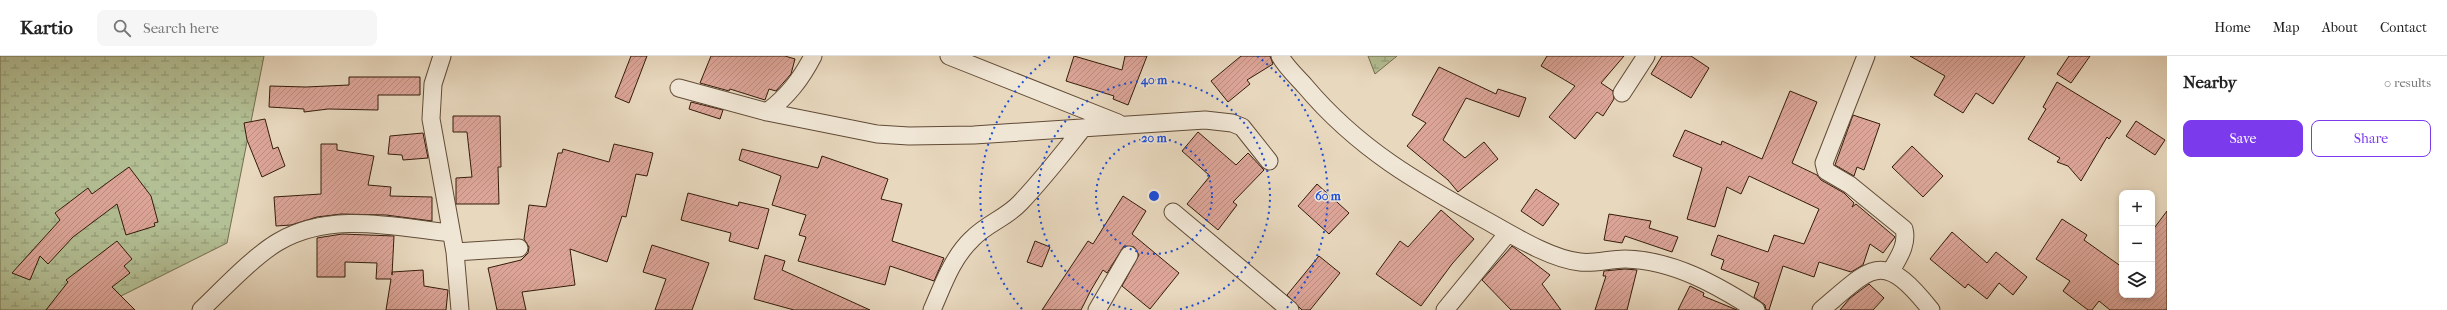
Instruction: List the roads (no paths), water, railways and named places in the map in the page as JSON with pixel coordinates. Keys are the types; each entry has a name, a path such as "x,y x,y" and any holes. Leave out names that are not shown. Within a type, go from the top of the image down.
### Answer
{"street":[{"path":"442,56 434,84 431,119 455,252 460,310"},
{"path":"767,112 783,100 794,87 812,56"},
{"path":"949,56 1124,126"},
{"path":"1280,56 1320,104 1355,138 1383,160 1428,189 1508,233 1553,254 1580,263 1625,259 1652,262 1687,273 1728,292 1756,310"},
{"path":"1622,93 1646,56"},
{"path":"1866,56 1824,163 1826,171 1850,185 1904,230 1906,236 1903,249 1891,271"},
{"path":"679,88 767,112 877,134 909,136 974,135 1205,120 1232,123 1242,127 1269,161"},
{"path":"932,310 951,266 971,239 988,225 1006,216 1021,202 1083,128"},
{"path":"1173,212 1290,310"},
{"path":"201,310 278,242 311,229 344,222 451,233"},
{"path":"1446,310 1508,233"},
{"path":"455,252 519,248"},
{"path":"1097,310 1129,255"},
{"path":"1821,310 1860,276 1874,270 1891,271 1908,284 1931,310"}]}
